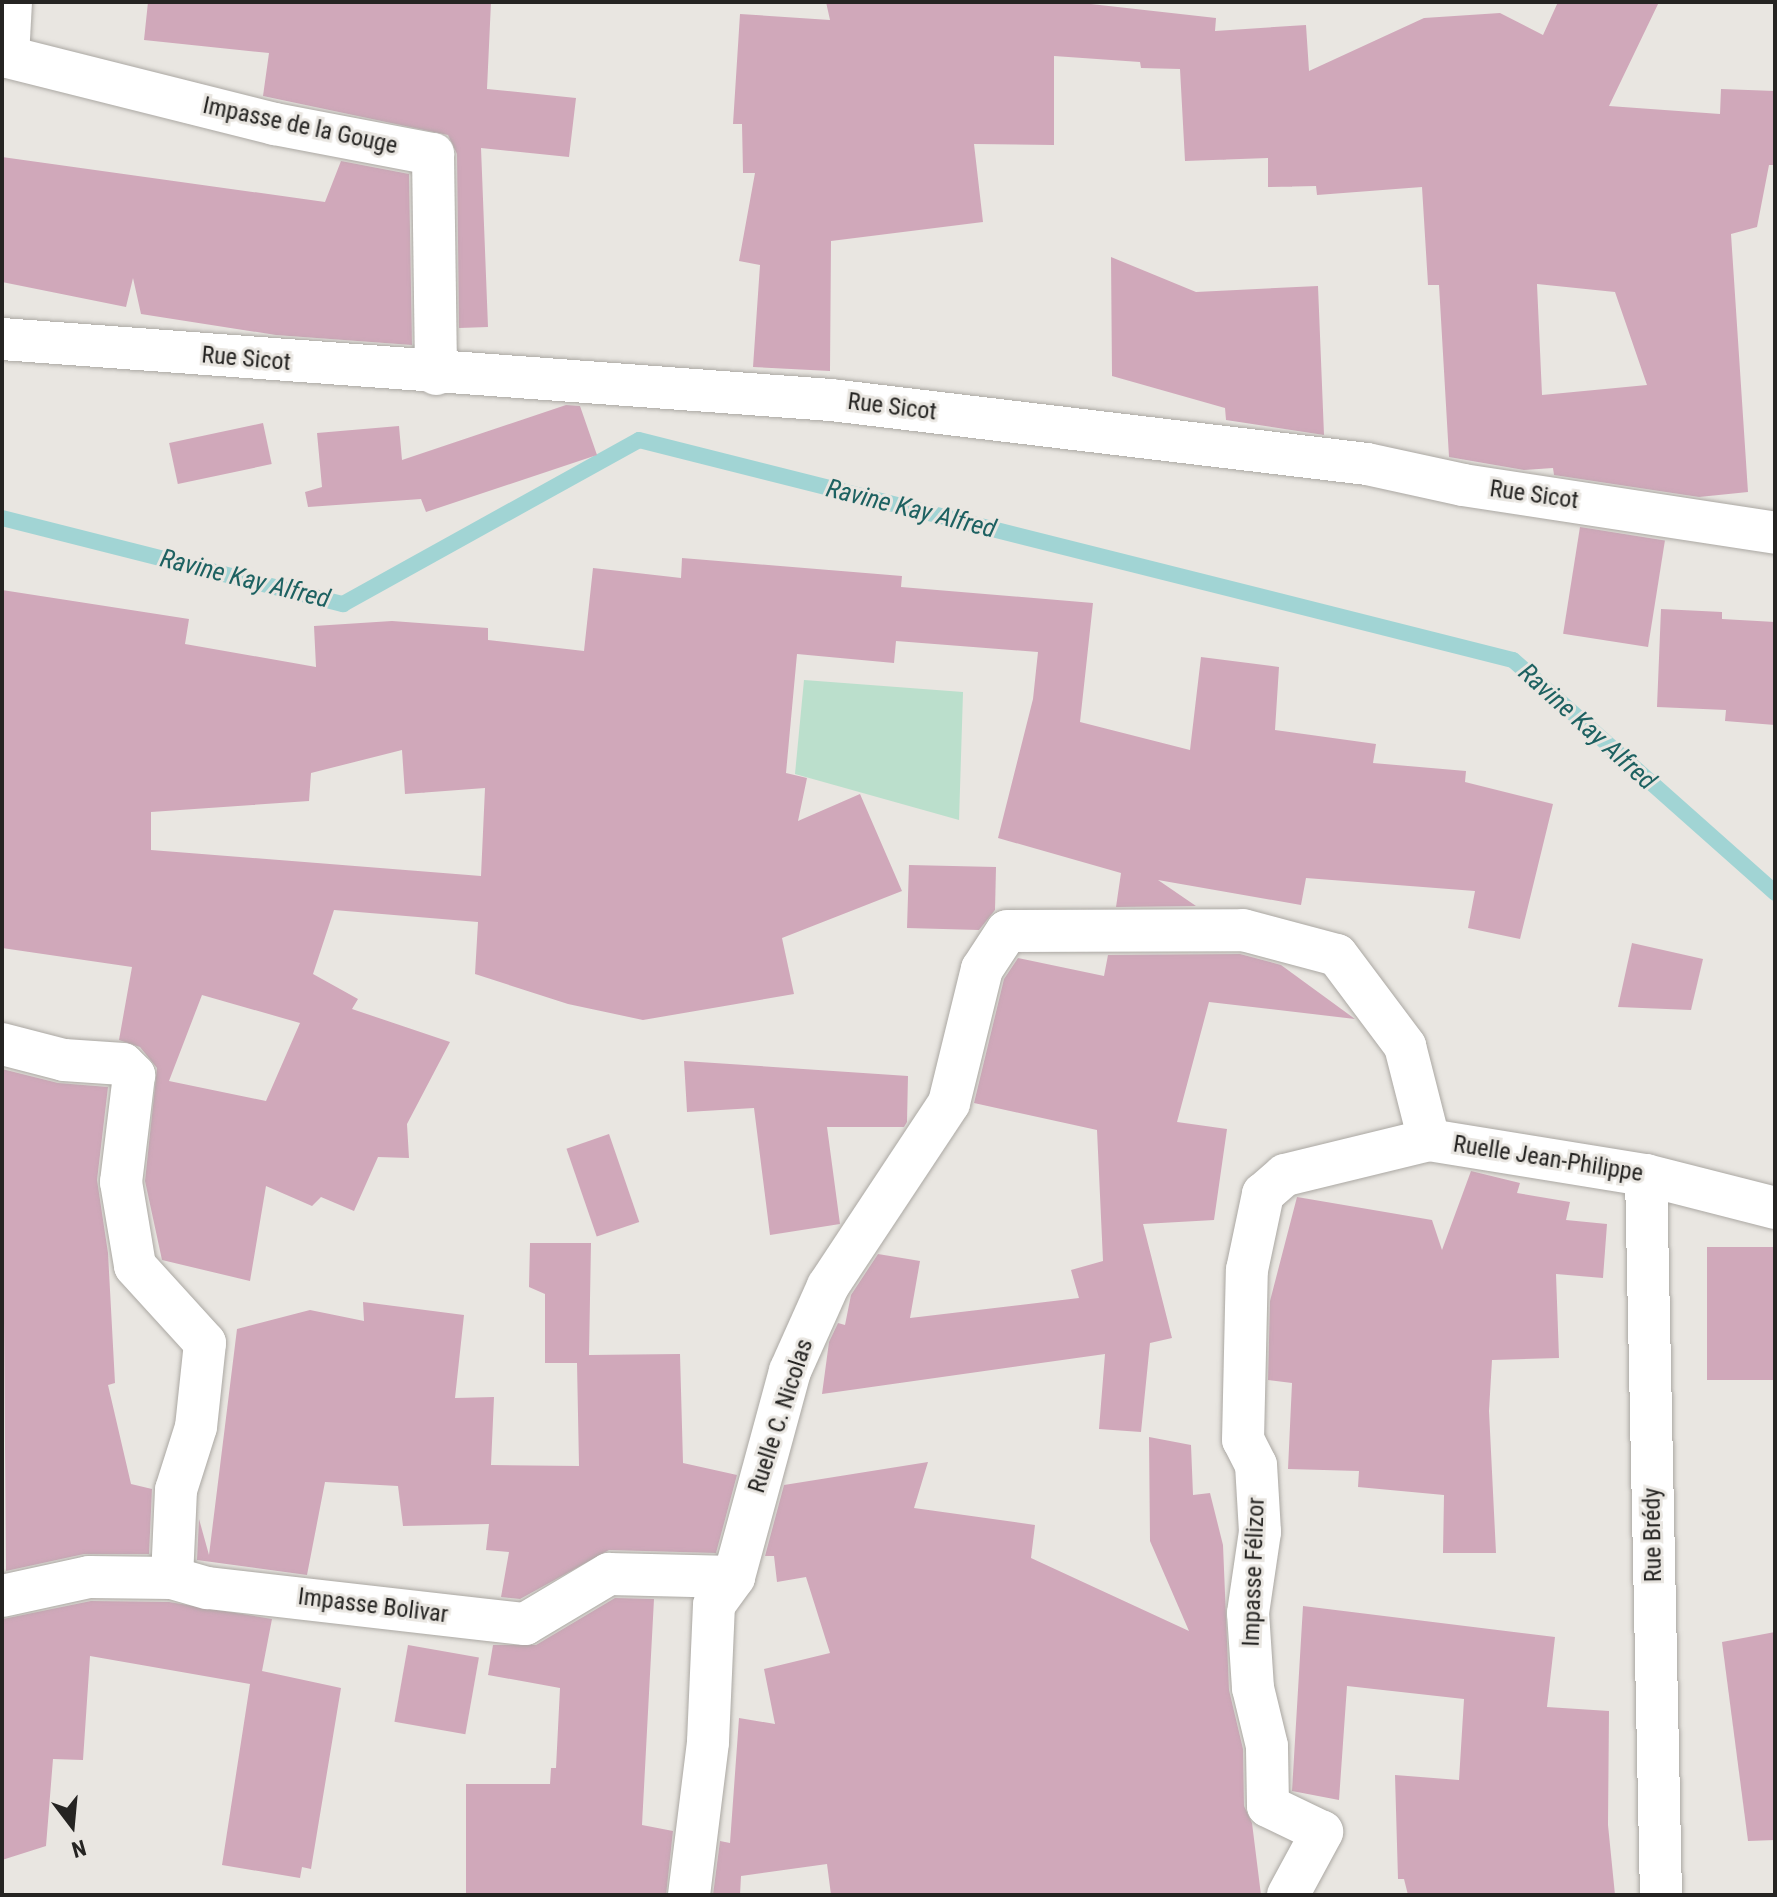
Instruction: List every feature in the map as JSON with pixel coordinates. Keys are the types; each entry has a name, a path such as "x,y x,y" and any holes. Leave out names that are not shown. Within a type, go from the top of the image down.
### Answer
{"street":[{"name":"Impasse de la Gouge","path":"11,2 8,57 275,124 433,154 436,374"},
{"name":"Rue Sicot","path":"2,339 436,374 831,400 1367,464 1463,485 1775,533"},
{"name":"Ruelle Jean-Philippe","path":"1007,931 1243,930 1337,955 1405,1046 1429,1140 1646,1175 1775,1208"},
{"name":"Ruelle C. Nicolas","path":"689,1895 708,1742 714,1605 734,1577 790,1371 828,1286 949,1103 982,969 1007,931"},
{"path":"2,1044 64,1060 123,1064 134,1075 121,1182 135,1266 205,1343 196,1427 176,1490 172,1578"},
{"name":"Impasse Félizor","path":"1288,1895 1322,1832 1268,1806 1267,1746 1253,1688 1248,1613 1260,1532 1256,1465 1243,1440 1247,1270 1263,1194 1285,1175 1429,1140"},
{"name":"Rue Brédy","path":"1646,1175 1661,1895"},
{"name":"Impasse Bolivar","path":"2,1596 89,1577 172,1578 208,1588 525,1624 609,1574 734,1577"}],"green space":[{"path":"804,680 963,692 959,820 795,774"}],"building":[{"path":"148,2 491,2 487,89 576,98 569,157 481,148 488,327 459,328 457,154 448,135 263,96 269,53 144,40"},
{"path":"826,2 1073,2 1216,18 1215,31 1306,25 1309,71 1424,18 1500,13 1543,35 1558,2 1659,2 1609,106 1720,114 1721,89 1775,91 1775,165 1769,165 1757,227 1731,234 1748,492 1699,497 1554,475 1553,468 1524,470 1449,457 1439,285 1428,285 1422,187 1317,195 1316,186 1268,187 1268,158 1185,161 1180,69 1141,68 1140,62 1054,56 1054,145 974,144 983,222 831,241 830,371 753,367 760,265 739,261 755,173 743,173 742,124 733,124 740,14 830,20","holes":["1537,284 1615,292 1647,385 1542,395"]},
{"path":"2,157 325,202 341,161 409,174 412,345 276,335 141,314 133,278 126,307 2,282"},
{"path":"1111,257 1196,292 1318,286 1324,435 1226,420 1225,408 1112,376"},
{"path":"566,405 580,406 597,455 426,512 421,499 308,507 305,492 322,487 317,433 399,426 402,460"},
{"path":"263,423 272,464 178,484 169,443"},
{"path":"1580,527 1665,540 1648,647 1563,634"},
{"path":"682,558 902,576 901,587 1093,603 1080,722 1190,750 1201,657 1279,667 1275,730 1376,744 1373,763 1466,771 1465,782 1553,804 1520,939 1468,928 1475,891 1306,878 1301,905 1158,880 1196,906 1116,907 1121,873 998,838 1033,699 1038,652 896,641 894,663 797,654 786,773 807,778 798,821 860,794 902,891 782,938 794,994 643,1020 568,1004 475,974 478,922 334,910 313,974 358,999 352,1009 450,1042 407,1124 409,1158 378,1157 354,1211 321,1197 312,1206 266,1186 250,1281 162,1260 145,1181 157,1068 140,1047 119,1040 132,967 2,948 2,590 189,619 185,644 316,667 314,626 392,621 488,628 488,640 584,651 593,568 681,578","holes":["402,750 405,794 485,788 481,876 151,850 151,812 309,801 311,773","202,995 300,1023 266,1101 169,1081"]},
{"path":"1661,609 1722,612 1722,619 1775,622 1775,725 1725,721 1726,710 1657,707"},
{"path":"909,865 996,867 995,910 979,930 907,928"},
{"path":"1632,943 1703,959 1691,1010 1618,1007"},
{"path":"1240,954 1281,965 1355,1019 1209,1002 1177,1122 1227,1129 1214,1220 1143,1224 1172,1338 1150,1343 1141,1432 1099,1429 1105,1354 822,1394 829,1342 838,1323 845,1325 851,1295 878,1254 920,1261 910,1318 1079,1298 1071,1270 1103,1261 1097,1130 974,1103 1004,979 1018,958 1104,976 1108,955"},
{"path":"684,1061 908,1076 907,1122 904,1127 827,1127 840,1224 770,1235 754,1108 687,1112"},
{"path":"2,1069 58,1083 108,1087 97,1180 108,1253 115,1383 108,1385 131,1484 152,1489 149,1554 84,1554 6,1571"},
{"path":"609,1134 639,1222 597,1237 566,1149"},
{"path":"1471,1171 1520,1183 1517,1193 1570,1202 1566,1220 1607,1224 1603,1278 1556,1274 1559,1358 1492,1360 1489,1411 1496,1553 1443,1553 1444,1495 1358,1487 1359,1471 1288,1469 1292,1383 1268,1380 1270,1301 1297,1197 1432,1220 1442,1250"},
{"path":"530,1243 591,1243 589,1355 680,1354 683,1463 737,1475 716,1553 609,1550 520,1599 501,1597 509,1552 486,1550 489,1524 403,1526 398,1486 325,1482 307,1575 197,1560 199,1519 209,1555 237,1329 310,1310 364,1321 363,1302 464,1315 455,1398 494,1397 491,1465 579,1466 577,1363 545,1363 545,1294 529,1287"},
{"path":"1707,1247 1775,1247 1775,1380 1707,1380"},
{"path":"1149,1437 1191,1445 1193,1495 1210,1493 1223,1545 1229,1690 1243,1749 1244,1806 1252,1823 1261,1895 831,1895 827,1864 741,1876 740,1895 713,1895 720,1841 730,1843 739,1718 775,1724 764,1669 830,1653 806,1577 777,1582 774,1556 765,1556 784,1485 928,1462 914,1508 1035,1525 1031,1558 1189,1631 1150,1541"},
{"path":"615,1598 654,1599 642,1825 673,1831 666,1895 466,1895 466,1784 550,1784 551,1768 556,1768 560,1688 488,1675 493,1645 536,1645"},
{"path":"91,1601 169,1602 272,1619 262,1671 341,1688 311,1869 302,1867 300,1878 222,1865 250,1684 90,1656 83,1760 53,1759 46,1846 2,1860 3,1619"},
{"path":"1303,1606 1555,1637 1547,1707 1609,1711 1608,1825 1615,1895 1408,1895 1404,1879 1398,1879 1395,1775 1459,1780 1464,1699 1347,1686 1339,1800 1292,1791"},
{"path":"1775,1632 1775,1840 1748,1841 1722,1642"},
{"path":"408,1645 479,1658 465,1734 394,1722"}],"waterway":[{"name":"Ravine Kay Alfred","path":"2,518 343,604 639,440 1513,660 1775,893"}]}
